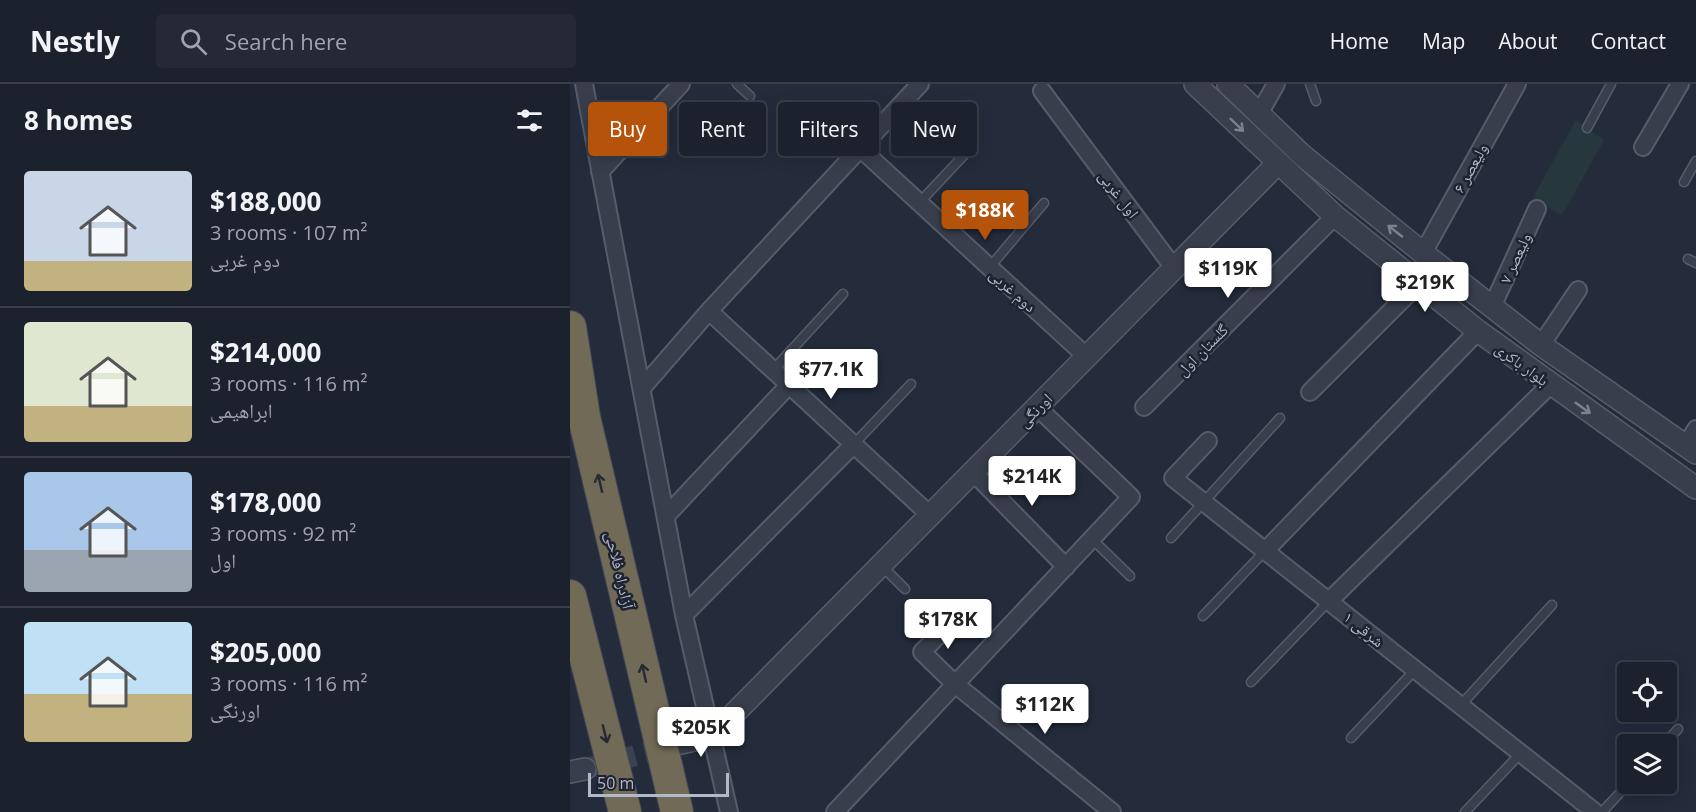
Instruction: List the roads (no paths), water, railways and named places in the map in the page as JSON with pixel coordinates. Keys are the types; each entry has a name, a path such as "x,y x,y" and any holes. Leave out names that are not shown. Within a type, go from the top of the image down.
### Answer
{"highway":[{"name":"آزادراه فلاحی","path":"570,327 584,417 677,812"},
{"path":"570,596 625,812"}],"street":[{"path":"584,84 684,615 729,812"},
{"path":"600,172 681,84"},
{"path":"879,129 920,84"},
{"name":"بلوار باکری","path":"1195,84 1335,216 1478,331 1696,488"},
{"name":"بلوار باکری","path":"1228,84 1302,155 1541,345 1693,443"},
{"path":"1260,114 1276,84"},
{"name":"ولیعصر ۶","path":"1423,253 1517,84"},
{"path":"1643,147 1680,84"},
{"name":"اول غربی","path":"1041,91 1174,268"},
{"path":"642,388 709,311 854,156"},
{"name":"دوم غربی","path":"868,156 1087,357"},
{"name":"اورنگی","path":"712,736 1278,163"},
{"name":"ولیعصر ۷","path":"1492,307 1538,209"},
{"name":"گلستان اول","path":"1144,407 1335,216"},
{"path":"1310,392 1419,283"},
{"path":"1448,307 1464,285"},
{"path":"1541,345 1578,290"},
{"path":"709,311 930,515"},
{"path":"1265,551 1478,331"},
{"path":"666,516 789,385"},
{"path":"1329,601 1550,385"},
{"path":"836,812 1131,497 1037,407"},
{"name":"۱ شرقی","path":"1208,441 1173,478 1595,812"},
{"path":"684,615 854,444"},
{"path":"973,472 1066,567"},
{"path":"958,615 922,652 955,684 1112,812"},
{"path":"681,743 712,736"}],"lane":[{"path":"737,84 750,96"},
{"path":"1310,84 1316,101"},
{"path":"1587,128 1611,84"},
{"path":"919,204 963,156"},
{"path":"1684,182 1696,161"},
{"path":"989,268 1044,203"},
{"path":"773,370 843,294"},
{"path":"854,444 911,384"},
{"path":"1171,538 1280,418"},
{"path":"1092,539 1130,576"},
{"path":"1203,616 1265,551"},
{"path":"881,565 906,589"},
{"path":"1251,682 1329,601"},
{"path":"1460,706 1552,605"},
{"path":"1351,738 1415,670"},
{"path":"1673,734 1678,729"},
{"path":"1465,812 1520,754"},
{"path":"1602,812 1619,794"}],"tunnel":[{"path":"585,769 675,745"}]}
